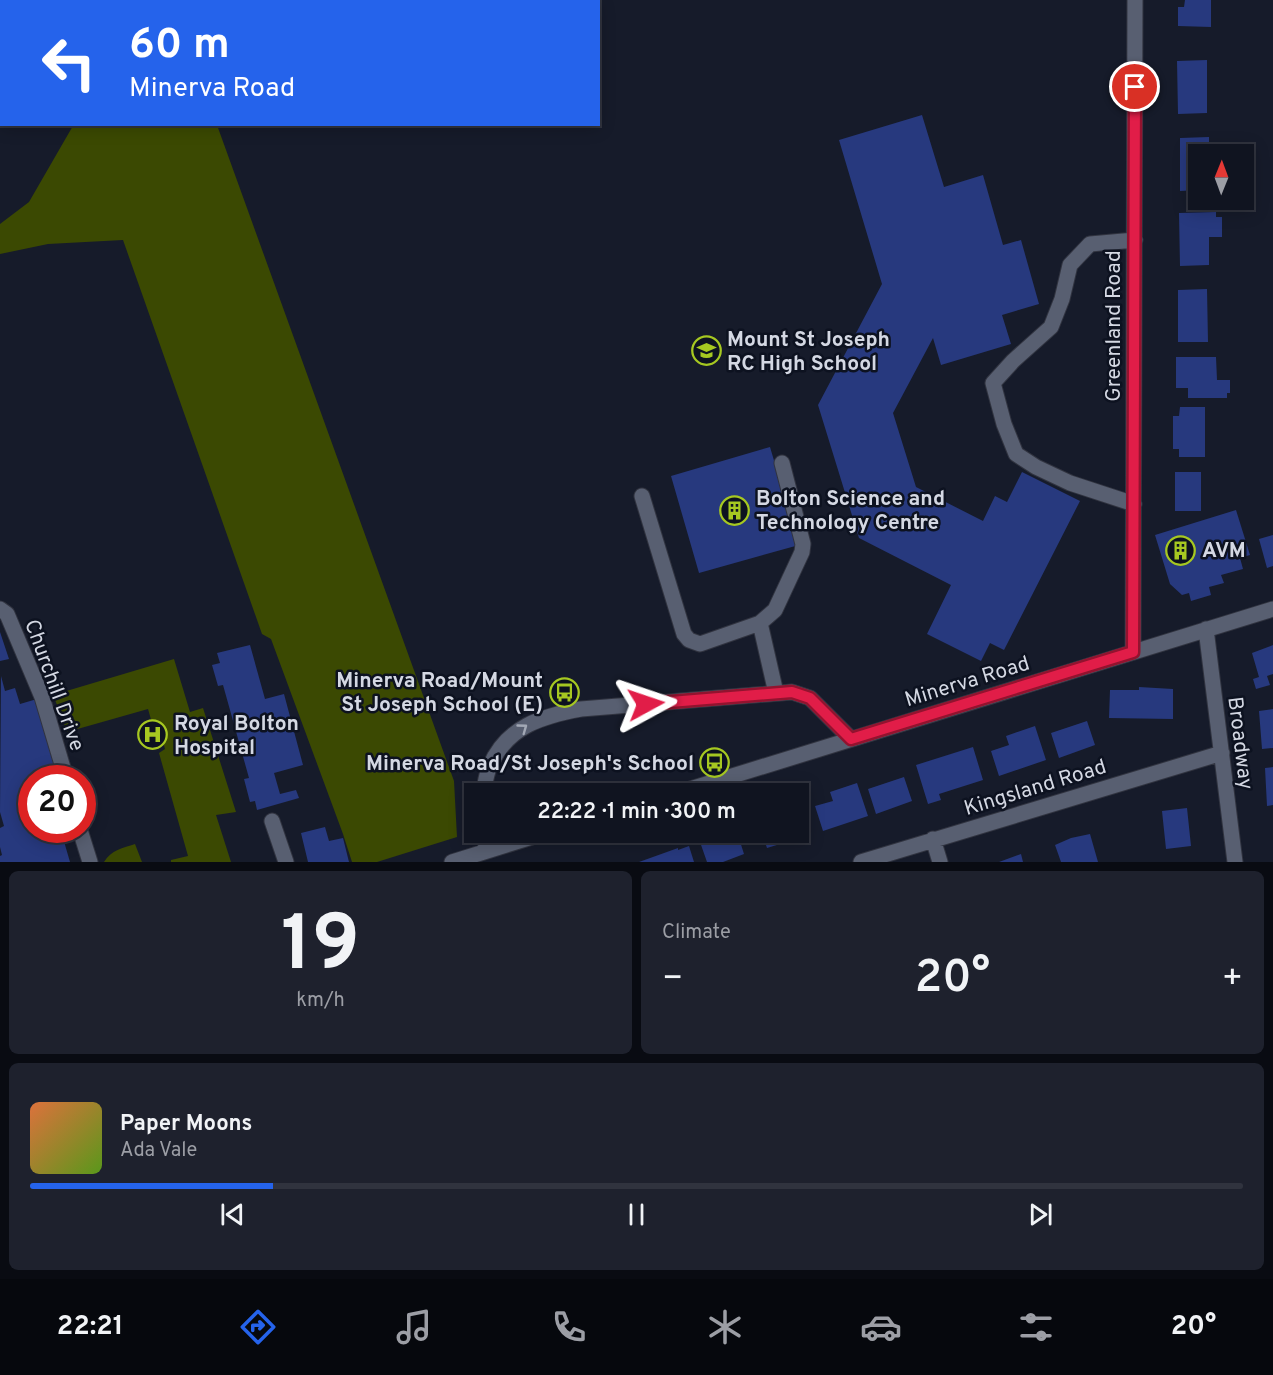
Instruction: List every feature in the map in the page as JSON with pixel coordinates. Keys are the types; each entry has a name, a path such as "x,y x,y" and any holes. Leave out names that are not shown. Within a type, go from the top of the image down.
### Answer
{"street":[{"name":"Greenland Road","path":"1133,652 1135,0"},
{"path":"1134,504 1070,483 1036,467 1016,454 1004,424 993,383 1013,361 1051,327 1062,299 1070,265 1090,244 1135,240"},
{"path":"642,496 684,634 689,640 700,644 760,623 775,610 802,552 801,534 782,463"},
{"name":"Churchill Drive","path":"0,609 7,614 42,697 62,765"},
{"name":"Minerva Road","path":"709,783 1273,609"},
{"path":"760,623 776,693"},
{"name":"Broadway","path":"1206,629 1235,862"},
{"path":"486,783 490,766 504,744 526,725 549,715 581,709 792,692 810,698 851,739"},
{"name":"Kingsland Road","path":"861,862 1222,753"},
{"path":"272,821 286,862"},
{"path":"933,839 940,862"},
{"path":"85,843 90,862"},
{"path":"486,843 486,851"},
{"path":"452,862 512,843"}],"green space":[{"path":"73,126 217,126 454,781 457,837 377,862 352,862 271,639 262,634 123,240 48,244 0,254 0,224 29,202"},
{"path":"174,659 190,712 203,708 236,812 216,815 231,862 171,862 171,860 188,856 159,753 165,749 160,730 154,730 148,709 67,732 54,697 63,692"},
{"path":"135,844 142,862 104,862 114,852"}],"building":[{"path":"1185,0 1211,0 1211,27 1178,26 1178,7 1184,7"},
{"path":"1207,60 1207,113 1178,114 1177,61"},
{"path":"922,115 944,187 983,175 1003,245 1021,240 1039,304 1002,315 1011,344 941,365 933,338 893,413 916,487 983,521 995,496 1007,502 1022,472 1080,501 1004,650 990,643 981,661 927,634 951,585 859,538 818,405 882,284 839,140"},
{"path":"1209,137 1209,144 1188,144 1188,191 1180,191 1180,138"},
{"path":"1216,212 1216,217 1222,217 1222,237 1209,237 1209,265 1180,266 1179,213"},
{"path":"1207,289 1208,342 1178,342 1178,290"},
{"path":"1176,357 1216,357 1217,380 1230,380 1230,393 1227,393 1227,398 1188,398 1188,388 1176,388"},
{"path":"1180,407 1205,407 1205,457 1179,457 1179,449 1173,449 1173,416 1179,416"},
{"name":"Bolton Science and Technology Centre","path":"770,447 799,545 699,573 671,476"},
{"path":"1175,472 1201,472 1201,511 1175,511"},
{"path":"1236,510 1250,555 1240,558 1243,569 1221,575 1224,583 1209,587 1211,595 1191,601 1189,593 1182,595 1170,584 1155,535"},
{"path":"1273,535 1273,566 1267,568 1259,539"},
{"path":"0,632 9,659 0,661"},
{"path":"250,645 265,699 284,694 303,765 274,773 280,794 296,790 299,798 257,810 255,801 250,802 244,779 249,778 223,685 218,686 212,665 220,663 217,653"},
{"path":"1273,645 1273,674 1267,676 1270,685 1256,689 1253,679 1259,677 1252,653"},
{"path":"1,676 5,691 15,688 20,704 37,699 57,765 18,765 18,843 64,843 70,862 0,862 2,855 0,828 4,826 0,812"},
{"path":"1139,687 1173,689 1173,719 1109,718 1110,690 1139,690"},
{"path":"1273,709 1273,748 1262,749 1259,711"},
{"path":"1087,721 1095,745 1059,758 1051,733"},
{"path":"1035,726 1046,760 999,776 991,751 1009,745 1006,736"},
{"path":"973,747 983,780 939,794 941,800 928,804 916,765"},
{"path":"1273,767 1273,805 1267,806 1265,768"},
{"path":"904,777 912,801 876,814 868,789"},
{"path":"857,783 868,816 823,831 815,806 833,801 830,792"},
{"path":"1187,808 1191,846 1166,849 1162,811"},
{"path":"325,827 329,841 343,838 349,862 308,862 301,833"},
{"path":"1090,834 1098,862 1061,862 1055,845 1071,838"},
{"path":"700,843 740,843 744,854 723,862 707,862"},
{"path":"765,843 783,843 767,848"},
{"path":"689,846 694,862 639,862 678,848 678,850"},
{"path":"1021,854 1023,862 999,862"}],"place":[{"name":"Mount St Joseph RC High School","path":"706,351"},
{"name":"Bolton Science and Technology Centre","path":"735,510"},
{"name":"AVM","path":"1181,550"},
{"name":"Minerva Road/Mount St Joseph School (E)","path":"564,692"},
{"name":"Royal Bolton Hospital","path":"153,735"},
{"name":"Minerva Road/St Joseph's School","path":"715,763"}],"route":[{"path":"646,704 792,692 810,698 851,739 1133,652 1135,87"}]}
